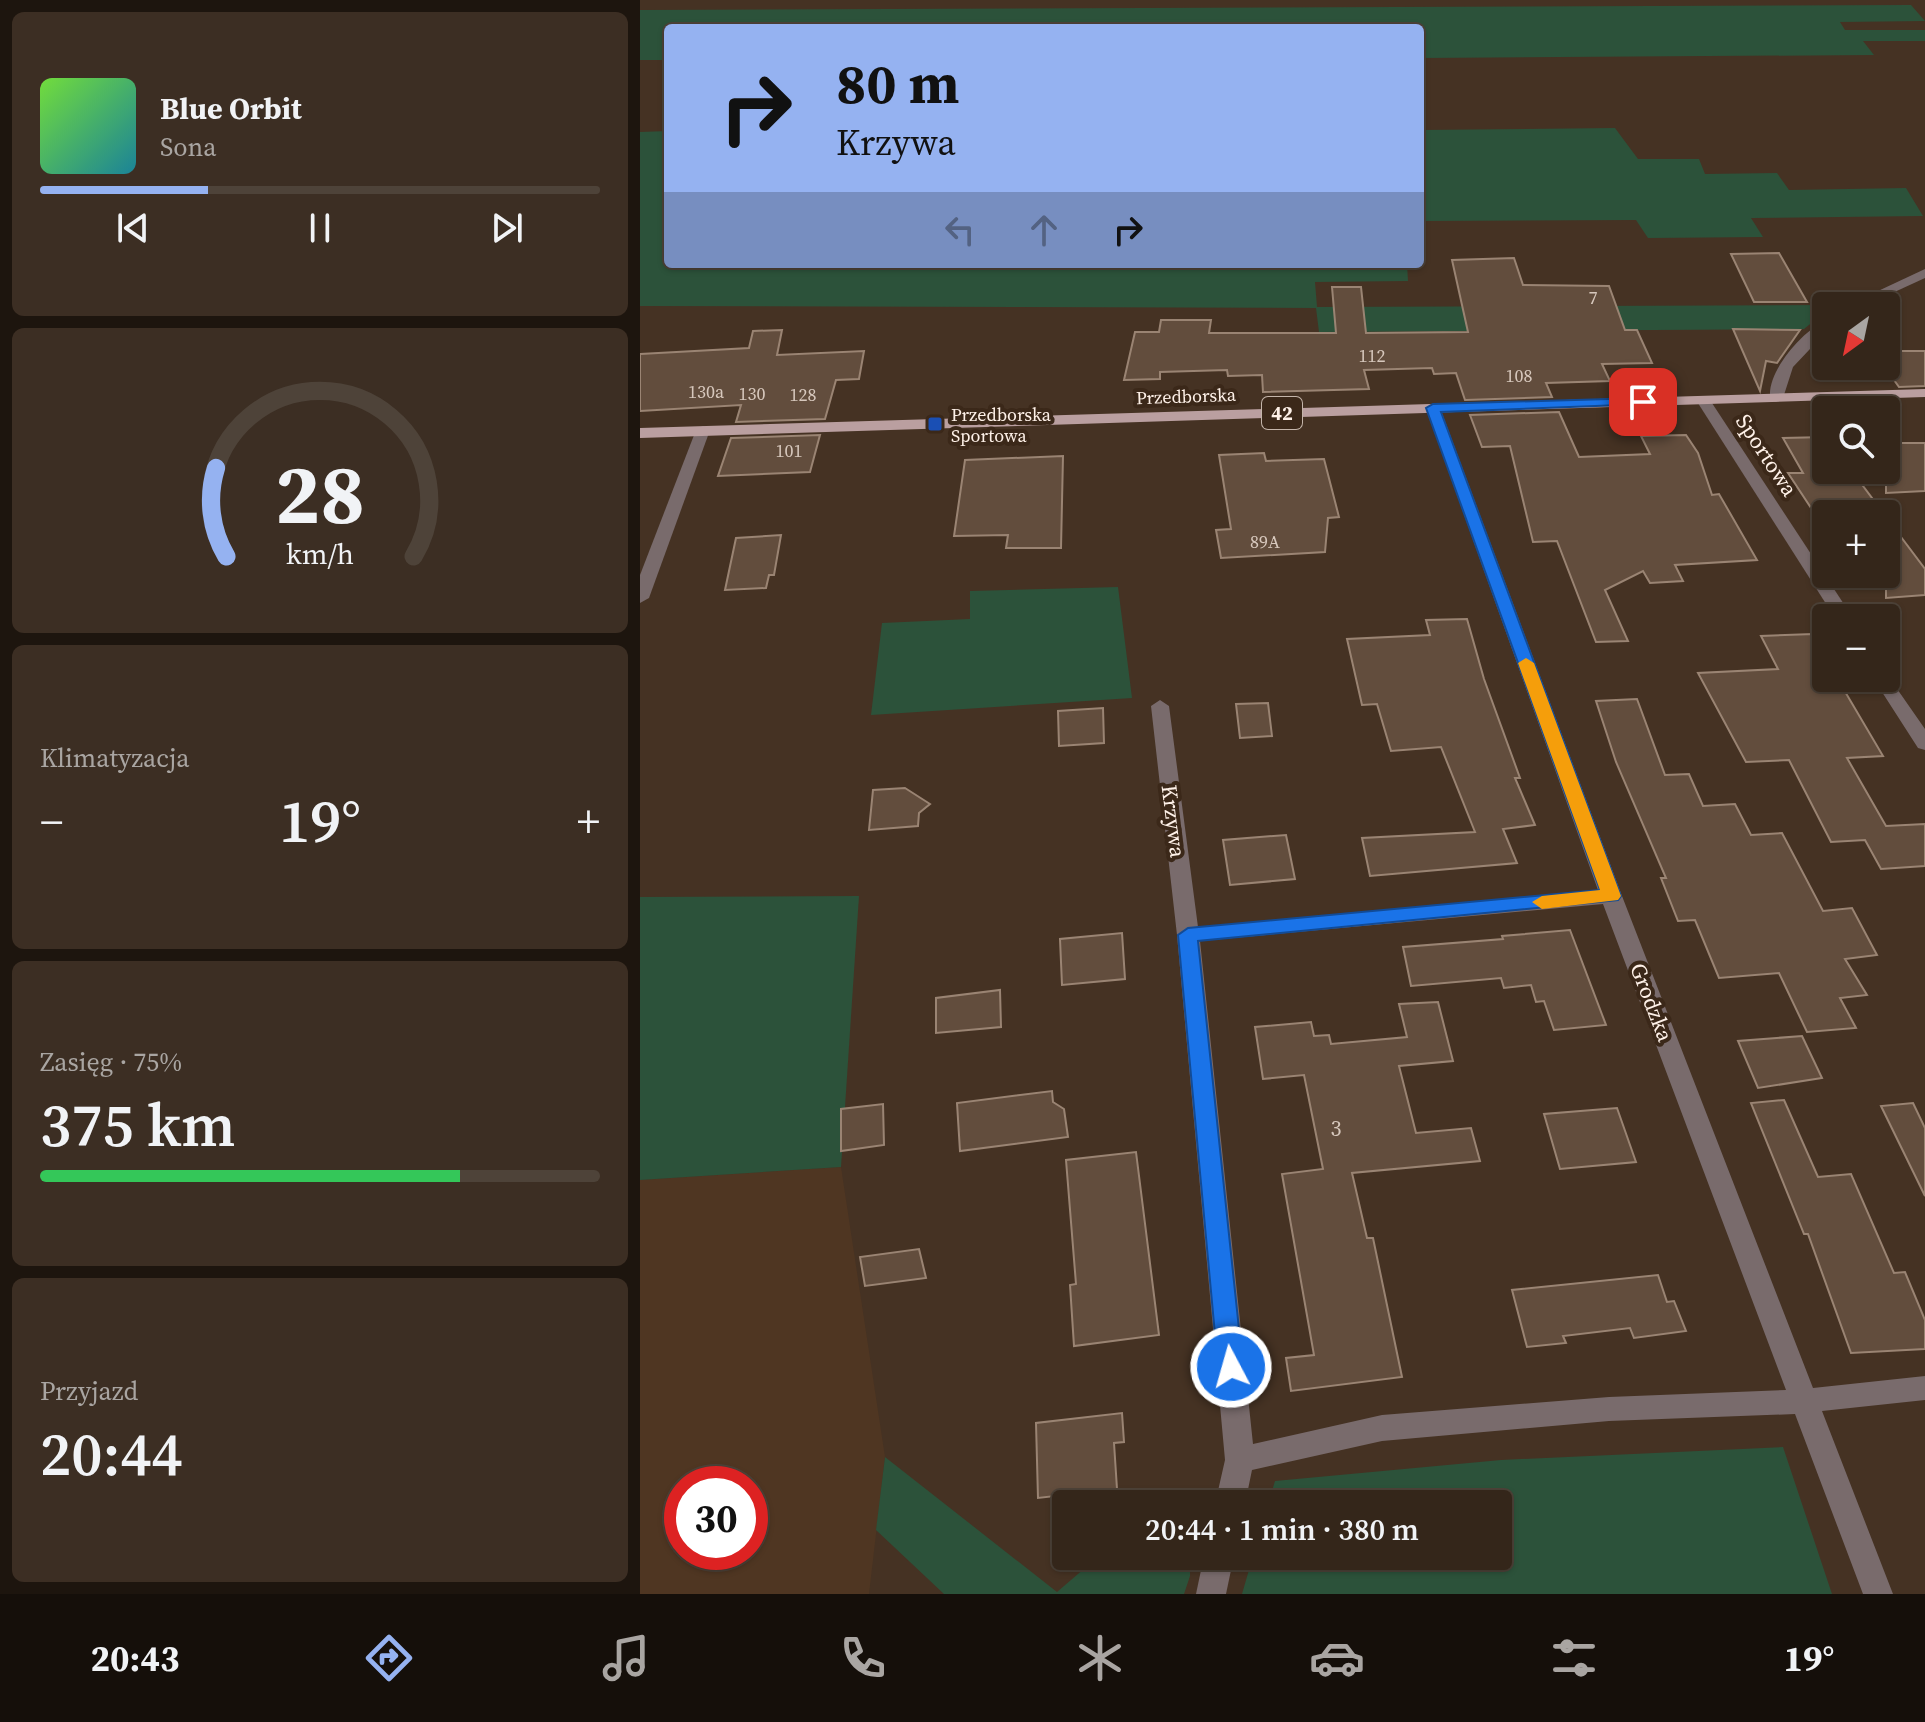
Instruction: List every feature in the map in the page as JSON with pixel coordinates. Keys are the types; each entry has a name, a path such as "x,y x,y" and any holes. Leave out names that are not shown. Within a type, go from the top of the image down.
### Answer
{"main road":[{"name":"Przedborska","path":"640,433 1925,393"}],"street":[{"path":"1884,292 1925,273"},
{"path":"1776,398 1776,383 1800,348 1812,337"},
{"name":"Sportowa","path":"1703,400 1835,604"},
{"name":"Grodzka","path":"1433,408 1611,896 1878,1594"},
{"path":"640,598 703,430"},
{"path":"1891,692 1925,744"},
{"name":"Krzywa","path":"1160,706 1188,935 1240,1460 1233,1490"},
{"path":"1188,935 1611,896"},
{"path":"1240,1460 1382,1428 1609,1409 1805,1401 1925,1388"},
{"path":"1211,1594 1216,1570"}],"shaded area":[{"path":"841,1167 885,1457 869,1594 640,1594 640,1180"}],"green space":[{"path":"1911,5 1925,21 1840,22 1845,30 1925,30 1925,41 1863,41 1874,55 1424,58 1424,24 664,24 664,60 640,60 640,10"},
{"path":"1615,128 1638,159 1699,159 1705,174 1777,173 1789,190 1906,188 1923,216 1751,218 1763,237 1648,238 1636,220 1424,221 1424,130"},
{"path":"664,131 664,268 1407,268 1408,281 1315,282 1317,307 1812,305 1812,322 1804,329 1319,332 1316,308 640,306 640,132"},
{"path":"1118,587 1132,698 871,715 882,623 970,619 970,591"},
{"path":"859,896 841,1167 640,1180 640,897"},
{"path":"1783,1447 1832,1594 1242,1594 1249,1570 1512,1570 1512,1490 1272,1490 1275,1481 1501,1460"},
{"path":"885,1457 1057,1592 1083,1570 1190,1570 1190,1576 1184,1594 944,1594 876,1530"}],"building":[{"path":"1779,253 1807,302 1754,302 1731,254"},
{"path":"1514,258 1523,285 1609,286 1625,330 1637,330 1652,363 1602,364 1610,381 1546,383 1552,397 1465,400 1456,373 1434,374 1432,368 1364,370 1369,389 1263,392 1262,375 1228,376 1227,370 1160,372 1160,379 1124,380 1135,332 1159,332 1161,320 1211,320 1209,333 1336,333 1332,287 1361,287 1366,333 1468,332 1452,260"},
{"path":"1733,329 1800,330 1777,363 1766,361 1760,391"},
{"path":"782,330 777,355 864,351 859,379 836,380 825,419 736,422 741,405 640,411 640,354 749,348 753,331"},
{"path":"1900,351 1925,351 1925,386 1899,387 1894,380 1900,380"},
{"path":"1559,412 1579,457 1650,454 1641,436 1686,435 1698,453 1712,495 1719,494 1757,560 1675,565 1683,581 1650,583 1643,571 1605,590 1628,641 1596,642 1557,541 1533,542 1510,446 1482,447 1470,415"},
{"path":"820,435 810,472 718,476 731,438"},
{"path":"1812,437 1812,484 1862,484 1874,500 1812,500 1812,509 1788,473 1803,473 1783,438"},
{"path":"1900,443 1925,443 1925,491 1886,493 1886,484 1900,484"},
{"path":"1264,453 1266,461 1324,459 1339,517 1328,518 1325,552 1221,558 1216,530 1231,529 1219,455"},
{"path":"1063,456 1061,548 1006,548 1008,535 954,536 965,460"},
{"path":"781,535 774,575 769,575 766,588 725,590 736,538"},
{"path":"1900,536 1925,569 1925,595 1886,598 1886,588 1900,588"},
{"path":"1467,619 1484,679 1520,778 1515,778 1535,825 1503,829 1517,863 1370,876 1362,838 1475,832 1441,747 1391,751 1377,704 1362,705 1347,639 1430,635 1426,620"},
{"path":"1812,634 1812,692 1845,692 1883,756 1847,758 1886,826 1925,824 1925,866 1881,869 1865,840 1831,842 1789,760 1746,762 1698,673 1778,669 1761,636"},
{"path":"1637,699 1665,775 1689,774 1703,806 1735,804 1751,835 1782,833 1823,911 1852,908 1877,955 1845,959 1867,995 1840,998 1856,1028 1807,1032 1779,973 1719,978 1695,920 1678,921 1661,878 1666,878 1616,762 1596,701"},
{"path":"1268,703 1272,736 1240,738 1236,704"},
{"path":"1103,708 1104,743 1059,746 1058,711"},
{"path":"905,788 930,804 919,813 918,826 869,830 873,790"},
{"path":"1286,835 1295,879 1230,885 1223,840"},
{"path":"1570,930 1606,1025 1554,1030 1544,1001 1536,1002 1531,985 1504,988 1501,978 1411,986 1403,947"},
{"path":"1122,933 1125,979 1062,985 1060,939"},
{"path":"1000,990 1001,1027 936,1033 936,998"},
{"path":"1438,1002 1453,1061 1399,1066 1416,1133 1471,1128 1480,1161 1352,1173 1367,1238 1373,1238 1402,1377 1291,1391 1286,1358 1314,1355 1282,1174 1323,1169 1304,1075 1263,1079 1255,1027 1311,1022 1314,1036 1329,1035 1331,1044 1407,1037 1399,1004"},
{"path":"1802,1036 1822,1078 1758,1088 1738,1041"},
{"path":"1052,1091 1053,1102 1064,1109 1068,1137 960,1151 957,1103"},
{"path":"1784,1100 1818,1177 1851,1174 1894,1273 1905,1272 1925,1320 1925,1349 1851,1353 1808,1234 1804,1234 1751,1103"},
{"path":"1913,1103 1925,1128 1925,1196 1881,1106"},
{"path":"883,1104 884,1145 841,1151 841,1109"},
{"path":"1617,1108 1636,1162 1560,1169 1544,1114"},
{"path":"1136,1152 1159,1335 1074,1346 1070,1285 1076,1284 1066,1160"},
{"path":"919,1249 926,1278 865,1286 860,1257"},
{"path":"1658,1275 1667,1302 1674,1301 1686,1331 1634,1338 1630,1328 1563,1336 1566,1343 1527,1347 1512,1290"},
{"path":"1122,1413 1124,1442 1114,1443 1117,1489 1052,1490 1052,1496 1038,1498 1036,1423"}],"slow traffic":[{"path":"1526,663 1611,896 1542,902"}],"place":[{"name":"Przedborska Sportowa","path":"935,424"}],"route":[{"path":"1231,1367 1188,935 1611,896 1433,408 1643,402"}]}
